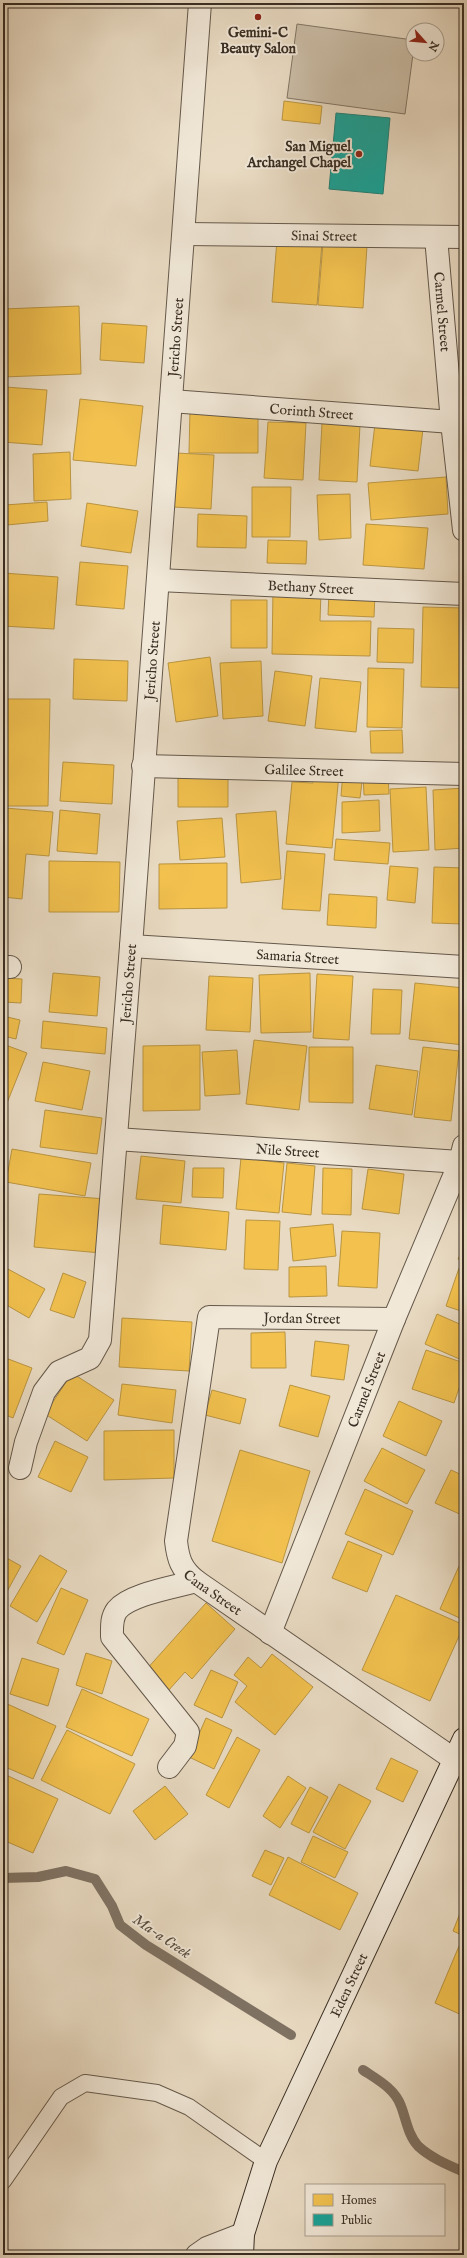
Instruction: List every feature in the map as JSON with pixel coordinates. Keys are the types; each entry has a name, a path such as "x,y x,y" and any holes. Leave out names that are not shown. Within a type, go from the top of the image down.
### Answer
{"street":[{"name":"Jericho Street","path":"20,1468 44,1392 59,1372 90,1358 100,1340 132,946 143,766 184,234 200,3"},
{"name":"Sinai Street","path":"184,234 464,237"},
{"name":"Carmel Street","path":"436,237 452,422 464,530"},
{"name":"Corinth Street","path":"171,401 452,422"},
{"name":"Bethany Street","path":"158,580 464,594"},
{"name":"Galilee Street","path":"143,766 464,774"},
{"name":"Samaria Street","path":"132,946 464,967"},
{"name":"Nile Street","path":"116,1139 462,1154"},
{"name":"Carmel Street","path":"270,1633 394,1319 462,1154"},
{"name":"Jordan Street","path":"209,1317 394,1319"},
{"name":"Cana Street","path":"209,1317 176,1541 178,1560 185,1572 196,1581 455,1760"},
{"path":"169,1767 185,1746 188,1732 112,1637 111,1622 117,1610 130,1600 196,1581"},
{"name":"Eden Street","path":"242,2245 266,2161 464,1739"},
{"path":"197,2255 207,2248 242,2245"}],"lane":[{"path":"3,2180 61,2097 85,2083 157,2093 189,2107 266,2161"}],"shaded area":[{"path":"297,24 405,39 405,62 412,62 405,114 287,98"}],"building: Homes":[{"path":"284,101 322,106 320,124 282,120"},
{"path":"277,240 322,243 317,305 272,302"},
{"path":"323,243 367,246 363,308 318,305"},
{"path":"79,306 81,374 3,377 3,309"},
{"path":"102,323 147,326 144,363 100,360"},
{"path":"5,387 47,390 42,445 3,442"},
{"path":"80,399 143,406 136,466 73,460"},
{"path":"190,409 258,409 258,453 189,453"},
{"path":"268,422 306,423 303,480 264,478"},
{"path":"322,423 360,425 357,482 319,480"},
{"path":"375,424 423,429 418,471 370,466"},
{"path":"70,452 71,499 34,501 33,454"},
{"path":"176,453 214,455 211,509 173,507"},
{"path":"446,477 448,514 371,520 368,483"},
{"path":"252,487 291,487 290,537 252,537"},
{"path":"350,494 351,538 319,540 317,495"},
{"path":"47,502 48,521 7,525 5,505"},
{"path":"87,503 138,511 131,553 81,546"},
{"path":"198,514 247,516 246,548 197,547"},
{"path":"366,524 428,528 424,569 363,565"},
{"path":"268,540 307,541 306,564 267,563"},
{"path":"80,562 128,566 124,609 76,605"},
{"path":"3,573 58,577 54,629 3,626"},
{"path":"273,590 321,591 320,621 371,621 370,656 272,654"},
{"path":"329,593 375,595 374,617 328,615"},
{"path":"231,600 267,600 267,648 231,648"},
{"path":"423,607 464,608 464,688 421,687"},
{"path":"378,628 414,629 413,663 377,662"},
{"path":"210,657 218,716 176,722 168,663"},
{"path":"74,659 128,661 127,701 73,699"},
{"path":"261,661 263,716 223,719 220,663"},
{"path":"368,668 404,669 402,728 367,727"},
{"path":"275,671 312,676 305,726 268,721"},
{"path":"320,678 361,682 356,732 315,728"},
{"path":"3,699 50,699 48,806 3,806"},
{"path":"402,730 403,753 371,753 370,731"},
{"path":"63,762 114,765 112,804 60,801"},
{"path":"178,769 228,769 228,807 178,807"},
{"path":"314,771 339,774 332,848 286,844 292,782 313,783"},
{"path":"343,772 363,774 360,798 341,796"},
{"path":"388,774 389,794 364,795 363,775"},
{"path":"426,787 429,850 393,852 390,789"},
{"path":"464,788 464,848 435,850 433,790"},
{"path":"379,800 380,831 342,833 342,802"},
{"path":"5,808 53,812 49,856 26,854 22,899 3,897 3,833"},
{"path":"60,810 100,814 97,854 57,851"},
{"path":"276,811 281,879 241,883 236,814"},
{"path":"222,818 225,857 180,860 177,821"},
{"path":"336,839 390,843 388,864 334,860"},
{"path":"287,851 325,854 320,911 282,909"},
{"path":"49,861 120,862 119,912 49,912"},
{"path":"227,863 227,908 159,909 159,864"},
{"path":"390,866 418,868 415,903 387,900"},
{"path":"434,867 464,868 464,924 432,923"},
{"path":"329,894 377,897 376,928 327,925"},
{"path":"53,973 100,977 97,1016 49,1012"},
{"path":"310,973 311,1032 261,1033 259,975"},
{"path":"317,974 353,976 349,1040 313,1038"},
{"path":"209,976 253,978 250,1032 206,1030"},
{"path":"3,978 22,979 21,1003 3,1002"},
{"path":"415,983 464,988 464,1045 409,1039"},
{"path":"373,989 402,990 400,1034 371,1034"},
{"path":"3,1016 20,1020 16,1039 3,1036"},
{"path":"43,1021 107,1028 105,1054 41,1048"},
{"path":"254,1040 307,1046 299,1110 246,1104"},
{"path":"3,1044 27,1053 3,1113"},
{"path":"200,1045 200,1110 143,1111 143,1046"},
{"path":"309,1047 353,1047 353,1103 309,1102"},
{"path":"423,1047 459,1051 451,1121 414,1117"},
{"path":"237,1050 240,1094 205,1096 202,1052"},
{"path":"43,1062 90,1071 82,1110 35,1101"},
{"path":"376,1065 418,1071 412,1115 369,1109"},
{"path":"45,1110 102,1118 97,1154 40,1147"},
{"path":"12,1149 91,1163 85,1196 6,1182"},
{"path":"141,1156 185,1161 181,1203 136,1199"},
{"path":"241,1158 284,1163 279,1213 236,1209"},
{"path":"287,1163 315,1166 311,1215 282,1212"},
{"path":"193,1168 224,1168 223,1198 192,1197"},
{"path":"323,1168 352,1169 351,1215 322,1214"},
{"path":"368,1169 404,1174 399,1214 362,1209"},
{"path":"39,1194 106,1199 101,1253 34,1247"},
{"path":"163,1205 229,1212 226,1250 160,1244"},
{"path":"246,1220 280,1221 278,1270 244,1269"},
{"path":"333,1224 336,1256 293,1261 290,1228"},
{"path":"342,1231 380,1233 377,1288 338,1286"},
{"path":"464,1247 464,1262 458,1259"},
{"path":"326,1266 327,1296 289,1297 289,1267"},
{"path":"6,1268 45,1289 29,1318 3,1303 3,1274"},
{"path":"459,1268 464,1270 464,1312 446,1306"},
{"path":"63,1273 86,1282 74,1318 50,1310"},
{"path":"437,1314 464,1326 464,1361 425,1344"},
{"path":"122,1318 192,1322 189,1371 119,1367"},
{"path":"285,1332 286,1368 251,1368 251,1333"},
{"path":"315,1341 349,1345 344,1380 311,1376"},
{"path":"426,1350 464,1363 464,1374 454,1403 412,1389"},
{"path":"3,1357 32,1368 13,1418 3,1414"},
{"path":"72,1373 114,1400 87,1441 45,1414"},
{"path":"122,1384 176,1390 172,1423 118,1415"},
{"path":"290,1385 330,1396 318,1437 279,1426"},
{"path":"212,1390 246,1399 240,1424 205,1415"},
{"path":"399,1401 442,1421 426,1456 383,1436"},
{"path":"174,1430 174,1478 104,1480 104,1431"},
{"path":"55,1441 88,1457 71,1492 38,1477"},
{"path":"382,1448 425,1470 407,1504 364,1481"},
{"path":"240,1450 310,1471 282,1563 212,1541"},
{"path":"464,1451 464,1468 459,1466"},
{"path":"451,1470 464,1476 464,1516 435,1503"},
{"path":"365,1489 413,1511 393,1555 345,1534"},
{"path":"348,1541 382,1555 367,1592 332,1578"},
{"path":"40,1555 67,1571 37,1622 10,1606"},
{"path":"3,1556 21,1566 3,1599"},
{"path":"459,1566 464,1568 464,1620 440,1609"},
{"path":"61,1588 88,1600 64,1655 37,1643"},
{"path":"396,1595 464,1625 430,1701 362,1670"},
{"path":"206,1603 235,1629 192,1679 185,1672 168,1691 145,1671"},
{"path":"86,1653 112,1661 102,1694 76,1685"},
{"path":"272,1654 313,1687 275,1735 235,1702 247,1686 234,1675 248,1657 261,1668"},
{"path":"22,1658 59,1669 48,1706 10,1694"},
{"path":"211,1670 238,1682 222,1718 194,1705"},
{"path":"82,1689 149,1719 132,1756 66,1727"},
{"path":"3,1702 56,1726 33,1779 3,1766"},
{"path":"206,1718 232,1730 214,1769 189,1757"},
{"path":"67,1730 135,1764 110,1814 41,1780"},
{"path":"237,1737 260,1750 229,1808 206,1795"},
{"path":"391,1758 418,1771 403,1802 376,1789"},
{"path":"6,1775 58,1799 33,1853 3,1840 3,1781"},
{"path":"288,1776 306,1788 280,1828 263,1816"},
{"path":"339,1784 371,1801 345,1849 313,1832"},
{"path":"165,1786 188,1814 155,1840 133,1811"},
{"path":"310,1787 328,1797 309,1833 291,1824"},
{"path":"313,1836 348,1852 335,1878 301,1862"},
{"path":"265,1850 284,1858 271,1885 252,1876"},
{"path":"288,1857 358,1893 340,1930 269,1895"},
{"path":"464,1903 464,1936 453,1931"},
{"path":"459,1946 464,1948 464,2016 435,2003"}],"building: Public":[{"name":"San Miguel Archangel Chapel","path":"336,113 390,118 383,194 329,189"}],"waterway":[{"name":"Ma-a Creek","path":"3,1878 38,1877 66,1871 95,1879 112,1906 120,1925 146,1945 291,2035"},
{"name":"Ma-a Creek","path":"363,2070 380,2081 395,2095 401,2106 410,2132 418,2146 434,2158 464,2172"}],"place":[{"name":"Gemini-C Beauty Salon","path":"258,17"},
{"name":"San Miguel Archangel Chapel","path":"359,154"}]}
